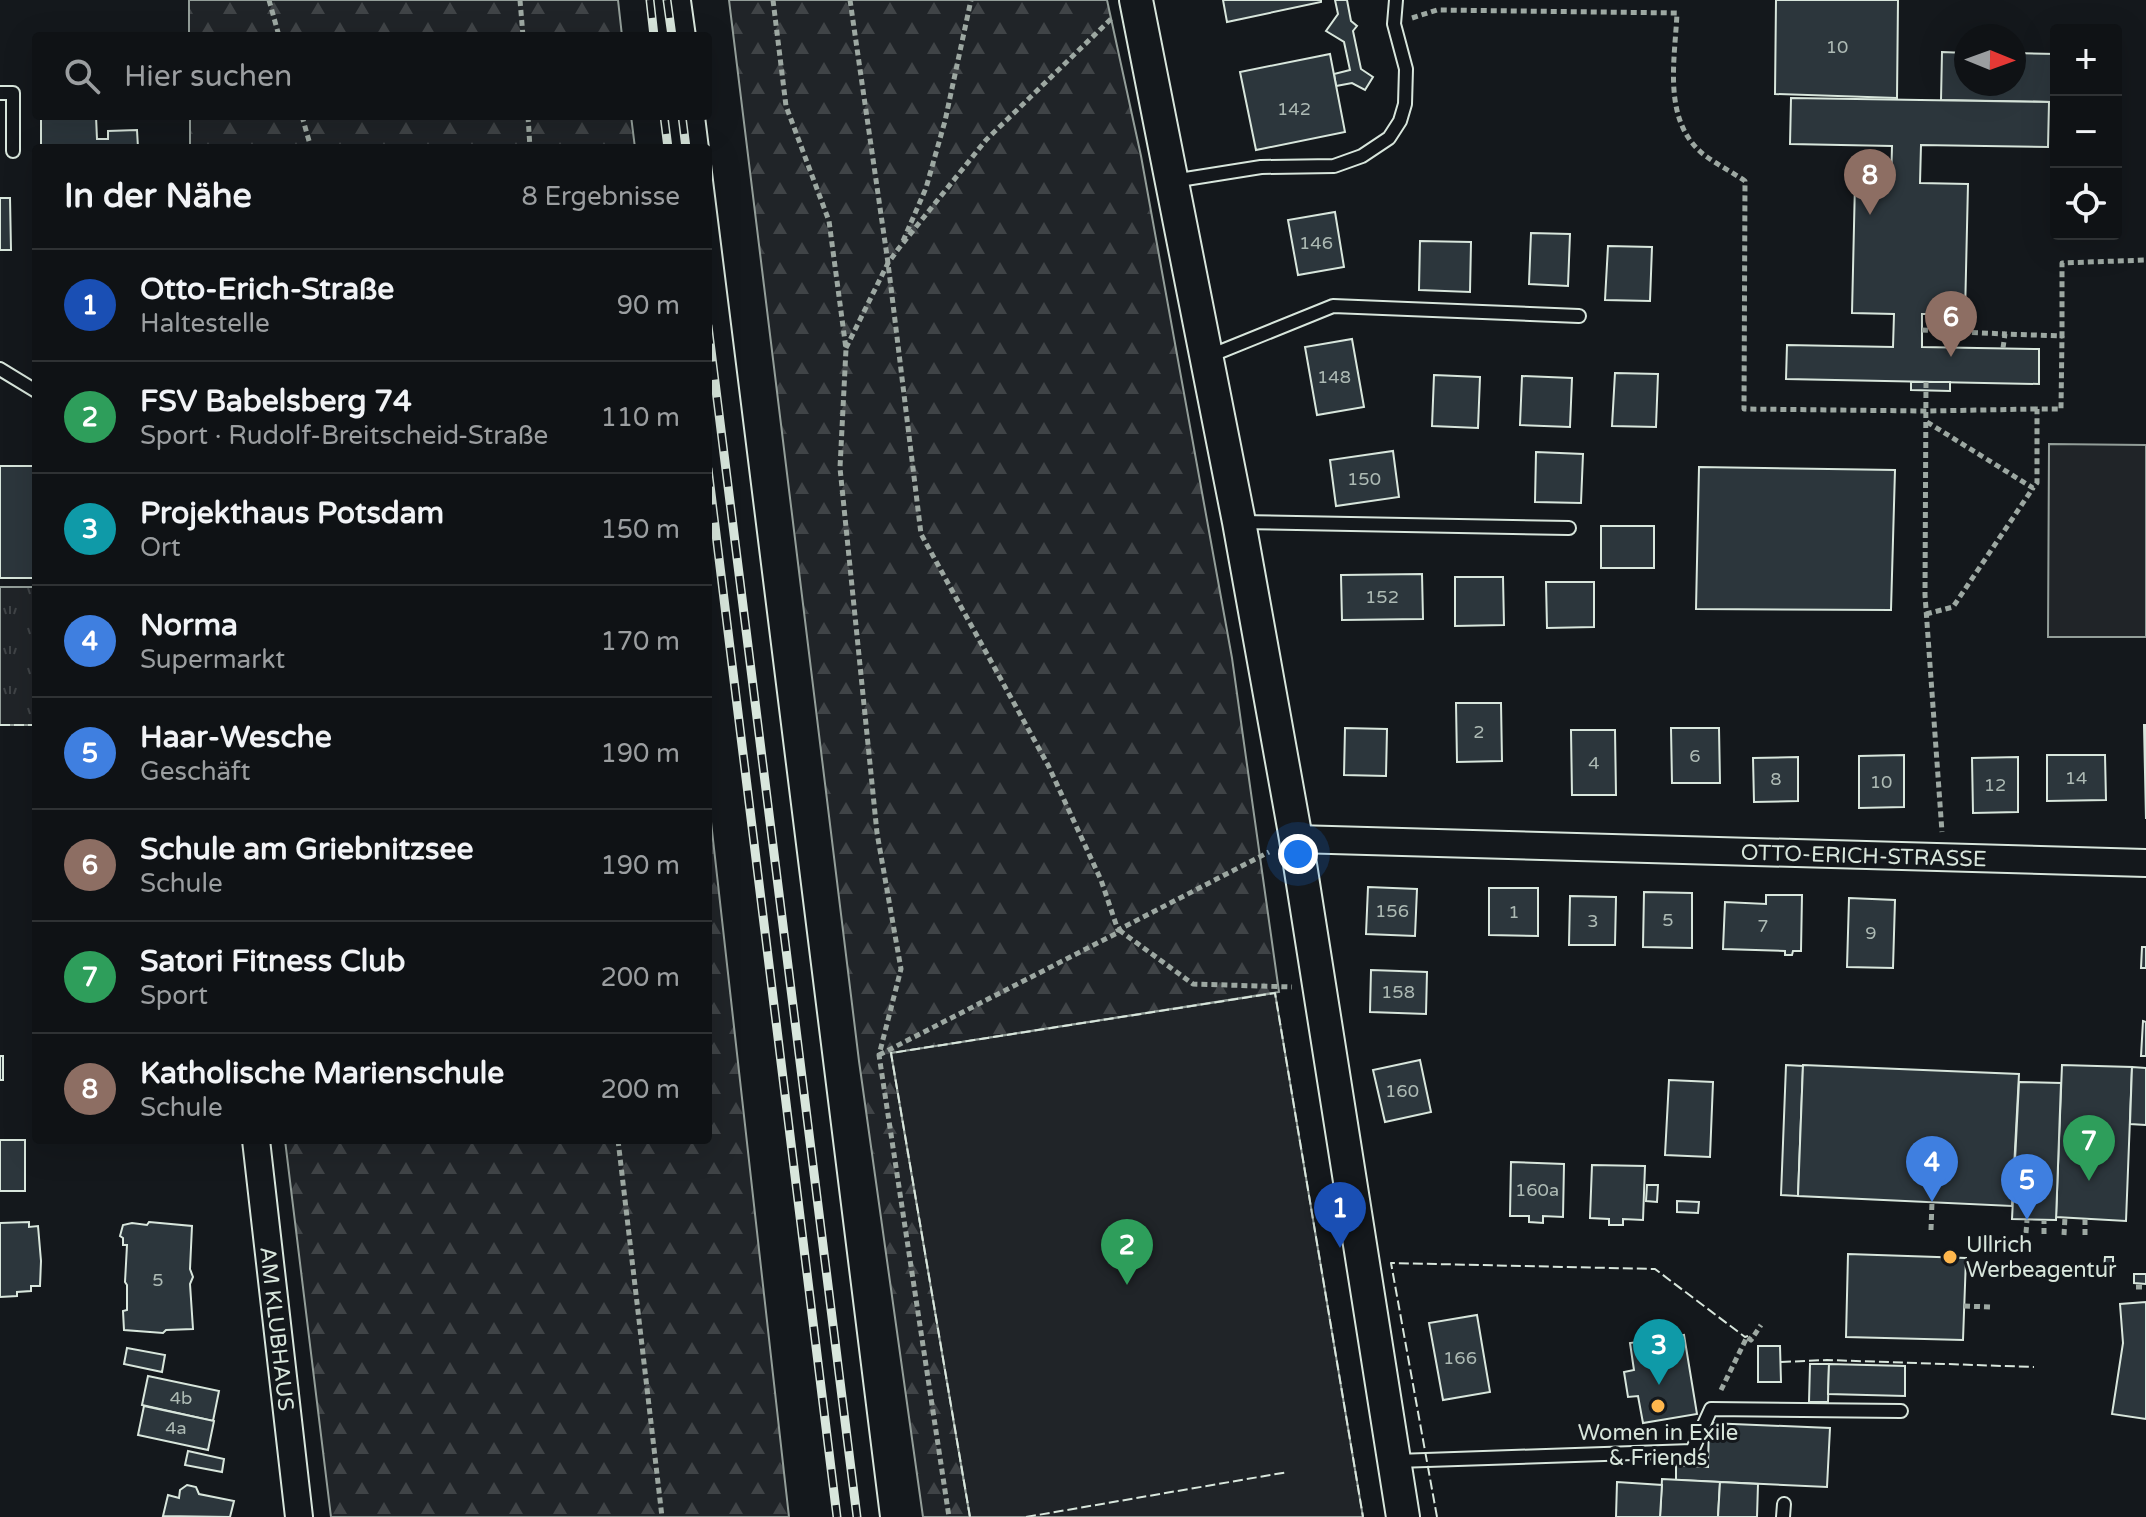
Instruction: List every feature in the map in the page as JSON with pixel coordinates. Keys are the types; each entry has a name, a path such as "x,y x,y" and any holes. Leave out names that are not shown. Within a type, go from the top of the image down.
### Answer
{"street":[{"path":"1128,5 1173,181 1239,522 1296,839 1403,1517"},
{"name":"OTTO-ERICH-STRASSE","path":"1296,839 2146,863"},
{"name":"AM KLUBHAUS","path":"256,1144 299,1517"}],"lane":[{"path":"1173,181 1261,167 1334,166 1362,156 1389,138 1400,121 1405,104 1406,69 1394,24 1396,0"},
{"path":"0,93 13,93 13,151"},
{"path":"1207,357 1333,306 1579,316"},
{"path":"0,369 32,389"},
{"path":"1239,522 1569,528"},
{"path":"1394,1461 1692,1451 1711,1409 1901,1411"}],"path":[{"path":"269,0 278,32"},
{"path":"520,0 523,32"},
{"path":"773,0 786,106 829,221 846,349 841,484 877,833 901,969 879,1055 949,1517"},
{"path":"850,0 888,263 921,534 1048,765 1101,880 1119,930 1193,984 1319,987"},
{"path":"899,248 926,188 945,121 971,0"},
{"path":"846,349 888,263 986,140 1128,5"},
{"path":"1394,24 1437,10 1677,13 1673,96 1684,132 1703,153 1745,181 1744,409 2061,409 2062,263 2146,260"},
{"path":"303,120 310,144"},
{"path":"528,120 530,144"},
{"path":"1922,330 2062,336"},
{"path":"2003,348 2005,334"},
{"path":"1926,382 1926,614 1944,857"},
{"path":"1926,614 1953,607 2037,483 2037,409"},
{"path":"1926,421 2033,488"},
{"path":"879,1055 1296,839"},
{"path":"618,1144 662,1517"},
{"path":"1931,1230 1932,1202"},
{"path":"2064,1235 2065,1217"},
{"path":"2085,1218 2085,1235"},
{"path":"2026,1233 2027,1220"},
{"path":"2044,1220 2044,1234"},
{"path":"2136,1287 2146,1287"},
{"path":"1964,1306 1990,1307"},
{"path":"1711,1409 1747,1337 1751,1340 1761,1325"}],"green space":[{"path":"189,0 618,0 622,32 189,32"},
{"path":"729,0 1107,0 1141,156 1232,658 1279,992 891,1053 970,1517 923,1517 859,1061"},
{"path":"190,120 632,120 634,144 190,144"},
{"path":"2049,444 2146,445 2146,637 2048,637"},
{"path":"0,587 32,587 32,725 0,725"},
{"path":"712,831 789,1517 331,1517 285,1144 712,1144"},
{"path":"1275,993 1363,1517 970,1517 891,1053"}],"building":[{"path":"1223,0 1321,0 1321,2 1227,22"},
{"path":"1335,0 1347,0 1351,21 1357,26 1353,31 1361,69 1373,77 1365,90 1352,83 1336,86 1334,74 1350,70 1344,42 1326,31 1338,14"},
{"path":"1776,0 1898,0 1897,98 1775,94"},
{"path":"1942,52 1954,52 1954,96 2026,96 2026,53 2050,54 2050,102 1941,100"},
{"path":"1330,54 1345,132 1256,150 1240,72"},
{"path":"1791,98 2049,102 2048,147 1921,145 1920,183 1968,184 1965,314 1922,314 1922,347 2039,349 2039,384 1786,379 1787,345 1893,347 1894,314 1852,313 1855,183 1891,184 1892,146 1790,144"},
{"path":"41,120 96,120 97,139 108,139 108,131 137,130 138,144 41,144"},
{"path":"0,198 10,198 11,250 0,250"},
{"path":"1335,212 1344,267 1298,275 1288,220"},
{"path":"1531,233 1570,234 1568,286 1529,284"},
{"path":"1420,241 1471,242 1470,292 1419,290"},
{"path":"1608,246 1652,247 1650,301 1605,300"},
{"path":"1352,339 1364,407 1317,415 1305,347"},
{"path":"1615,373 1658,374 1656,427 1612,426"},
{"path":"1434,375 1480,377 1478,428 1432,426"},
{"path":"1522,376 1572,378 1570,427 1520,425"},
{"path":"1911,382 1950,382 1950,391 1911,390"},
{"path":"1393,451 1399,497 1336,506 1330,460"},
{"path":"1536,452 1583,454 1581,503 1535,502"},
{"path":"0,466 32,466 32,578 0,578"},
{"path":"1699,467 1895,470 1891,610 1696,609"},
{"path":"1601,526 1654,526 1654,568 1601,568"},
{"path":"1422,574 1423,619 1342,620 1341,575"},
{"path":"1455,577 1503,577 1504,625 1455,626"},
{"path":"1546,582 1594,582 1594,627 1547,628"},
{"path":"1456,703 1501,703 1502,761 1457,762"},
{"path":"2144,725 2146,725 2146,819"},
{"path":"1345,728 1387,729 1386,776 1344,775"},
{"path":"1671,728 1719,728 1720,783 1672,783"},
{"path":"1571,730 1615,730 1616,795 1572,795"},
{"path":"1904,755 1904,807 1859,808 1859,756"},
{"path":"2047,755 2105,755 2106,800 2047,801"},
{"path":"1798,757 1798,801 1754,802 1753,758"},
{"path":"2018,757 2018,812 1973,813 1972,758"},
{"path":"1368,887 1417,889 1415,936 1366,934"},
{"path":"1489,888 1538,888 1538,936 1489,935"},
{"path":"1644,892 1692,893 1692,948 1643,947"},
{"path":"1766,895 1802,895 1801,951 1785,955 1785,951 1723,949 1725,902 1766,904"},
{"path":"1570,896 1616,897 1615,945 1569,945"},
{"path":"1849,898 1895,900 1893,968 1847,967"},
{"path":"2142,947 2146,947 2146,968 2141,968"},
{"path":"1371,970 1427,972 1426,1014 1370,1012"},
{"path":"2143,1021 2146,1022 2146,1056 2141,1056"},
{"path":"0,1056 3,1056 3,1080 0,1080"},
{"path":"1420,1060 1431,1112 1385,1122 1373,1070"},
{"path":"1786,1065 1803,1066 1798,1196 1781,1195"},
{"path":"1803,1065 2019,1074 2012,1206 1798,1196"},
{"path":"2062,1065 2132,1067 2126,1221 2056,1217"},
{"path":"2132,1067 2146,1068 2146,1125 2130,1124"},
{"path":"1669,1080 1713,1082 1710,1157 1665,1155"},
{"path":"2019,1082 2061,1083 2056,1220 2012,1219"},
{"path":"0,1140 25,1140 25,1191 0,1191"},
{"path":"1511,1162 1564,1164 1563,1217 1543,1216 1543,1223 1529,1222 1529,1216 1510,1216"},
{"path":"1592,1165 1645,1166 1643,1220 1623,1219 1623,1225 1609,1225 1609,1219 1590,1218"},
{"path":"1647,1185 1658,1185 1657,1202 1646,1201"},
{"path":"1677,1201 1699,1202 1698,1213 1677,1212"},
{"path":"29,1222 29,1227 38,1226 40,1286 31,1286 31,1291 17,1292 17,1296 0,1297 0,1223"},
{"path":"149,1222 192,1226 190,1269 193,1277 190,1284 193,1329 166,1330 163,1333 124,1330 127,1245 123,1245 120,1236 123,1225 147,1225"},
{"path":"1848,1254 1966,1258 1963,1340 1846,1337"},
{"path":"2105,1257 2113,1257 2113,1270 2104,1269"},
{"path":"2134,1274 2146,1274 2146,1284 2134,1283"},
{"path":"2146,1302 2146,1419 2112,1414 2123,1343 2120,1304"},
{"path":"1477,1315 1490,1392 1443,1400 1429,1323"},
{"path":"1684,1335 1697,1414 1643,1423 1638,1396 1628,1397 1624,1372 1634,1370 1630,1343"},
{"path":"1758,1346 1780,1346 1781,1382 1758,1382"},
{"path":"127,1348 165,1355 162,1372 124,1364"},
{"path":"1810,1364 1829,1364 1828,1402 1809,1402"},
{"path":"1829,1364 1905,1366 1905,1396 1828,1394"},
{"path":"148,1376 219,1391 213,1421 142,1405"},
{"path":"144,1406 214,1421 208,1450 138,1435"},
{"path":"1709,1423 1830,1428 1827,1487 1676,1480 1676,1465 1708,1467"},
{"path":"188,1451 224,1459 222,1472 185,1465"},
{"path":"1662,1479 1720,1482 1718,1517 1660,1517"},
{"path":"1617,1482 1662,1485 1660,1517 1616,1517"},
{"path":"1720,1482 1758,1484 1757,1517 1718,1517"},
{"path":"187,1485 196,1487 199,1494 234,1501 230,1517 163,1516 168,1495 179,1498 180,1490"}],"tram line":[{"path":"691,0 695,32"},
{"path":"705,120 708,144"},
{"path":"712,172 880,1517"}],"railway":[{"path":"650,0 654,32"},
{"path":"667,0 671,32"},
{"path":"664,120 668,144"},
{"path":"682,120 686,144"},
{"path":"712,358 857,1517"},
{"path":"712,501 837,1517"}],"fence":[{"path":"0,725 32,725"},
{"path":"970,1517 891,1053 1275,993 1363,1517"},
{"path":"1437,1517 1391,1263 1655,1269 1745,1337 1748,1336"},
{"path":"1781,1362 1827,1360 2034,1367"},
{"path":"1026,1517 1288,1472"}],"place":[{"name":"Katholische Marienschule","path":"1870,215"},
{"name":"Schule am Griebnitzsee","path":"1951,357"},
{"name":"Satori Fitness Club","path":"2089,1181"},
{"name":"Norma","path":"1932,1202"},
{"name":"Haar-Wesche","path":"2027,1220"},
{"name":"Otto-Erich-Straße","path":"1340,1248"},
{"name":"Ullrich Werbeagentur","path":"1950,1257"},
{"name":"FSV Babelsberg 74","path":"1127,1285"},
{"name":"Projekthaus Potsdam","path":"1659,1385"},
{"name":"Women in Exile & Friends","path":"1658,1406"}]}
